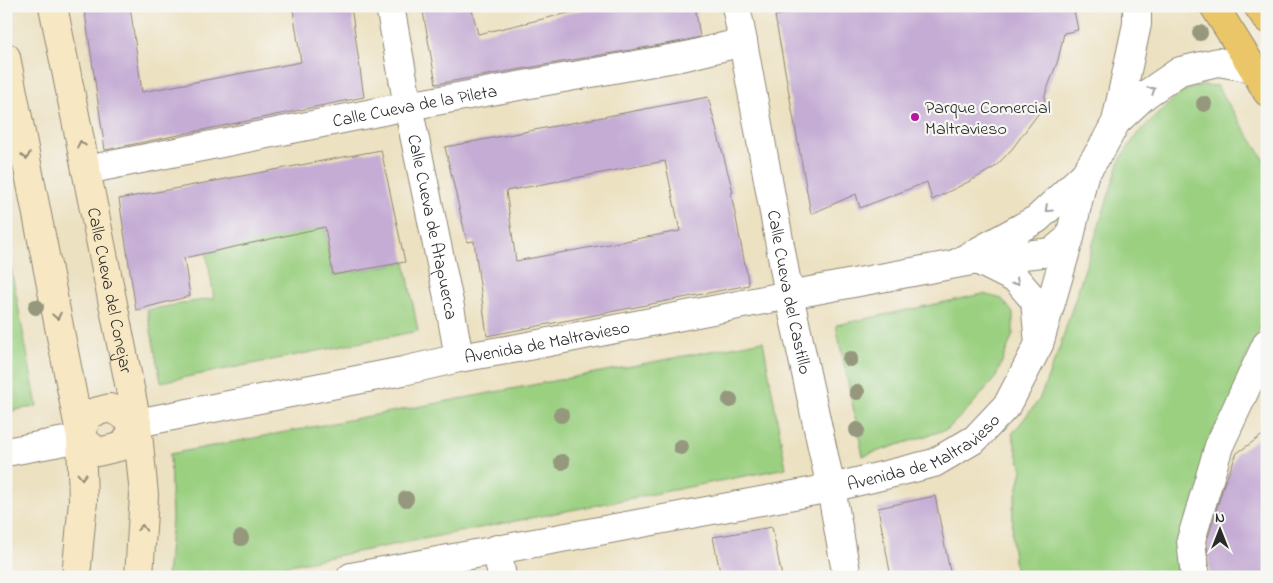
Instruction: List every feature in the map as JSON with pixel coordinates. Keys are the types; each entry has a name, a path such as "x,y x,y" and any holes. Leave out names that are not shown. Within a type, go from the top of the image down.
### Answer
{"main road":[{"name":"Calle Cueva del Conejar","path":"53,6 136,423 144,495 139,577"},
{"path":"1214,6 1267,92"},
{"path":"1258,6 1267,19"},
{"path":"6,57 80,438 83,501 76,577"},
{"path":"110,408 136,423 123,446 98,452 80,438 87,414 110,408"}],"street":[{"name":"Calle Cueva de Atapuerca","path":"390,6 408,106 459,358"},
{"name":"Calle Cueva del Castillo","path":"736,6 789,295 848,577"},
{"name":"Avenida de Maltravieso","path":"967,262 1037,219 1084,176 1116,122 1137,24 1137,6"},
{"name":"Calle Cueva de la Pileta","path":"86,170 408,106 686,56 743,42"},
{"name":"Avenida de Maltravieso","path":"1116,122 1145,95 1180,71 1218,62 1253,68"},
{"name":"Avenida de Maltravieso","path":"351,577 830,488 934,463 975,439 1008,404 1040,344 1070,237 1084,176"},
{"name":"Avenida de Maltravieso","path":"136,423 403,371 459,358 789,295 967,262 1052,252 1070,237"},
{"path":"967,262 1017,280 1035,301 1040,344"},
{"path":"1195,577 1190,540 1219,446 1267,344"},
{"path":"6,452 80,438"},
{"path":"497,549 502,577"}],"green space":[{"path":"1202,85 1217,86 1267,164 1267,314 1244,362 1185,577 1016,577 1012,541 1013,508 1022,470 1012,434 1039,400 1059,349 1120,160 1137,134 1181,92"},
{"path":"325,227 333,275 405,262 418,331 161,382 147,310 214,298 206,250"},
{"path":"6,242 37,406 6,412"},
{"path":"983,294 1002,299 1013,313 1013,334 996,377 948,429 863,456 836,325"},
{"path":"763,341 786,468 229,577 167,577 172,519 170,454"}],"building":[{"path":"84,6 130,6 142,92 301,62 293,10 309,6 351,6 364,97 105,150"},
{"path":"422,6 471,6 478,34 599,6 695,6 700,37 436,84"},
{"name":"Parque Comercial Maltravieso","path":"823,6 1073,6 1078,30 1064,33 1058,60 1045,95 1044,106 1012,149 995,167 932,200 927,182 860,208 856,194 811,214 775,16"},
{"path":"708,97 733,192 731,193 749,285 487,336 474,241 467,242 445,147","holes":["665,161 680,231 516,261 506,191"]},
{"path":"381,150 405,262 333,275 325,227 184,258 190,296 136,310 119,199"},
{"path":"1267,432 1267,577 1210,577 1207,541 1224,484 1237,453"},
{"path":"935,496 951,577 891,577 878,508"},
{"path":"772,527 782,577 721,577 713,537"}],"place":[{"name":"Parque Comercial Maltravieso","path":"915,117"}]}
